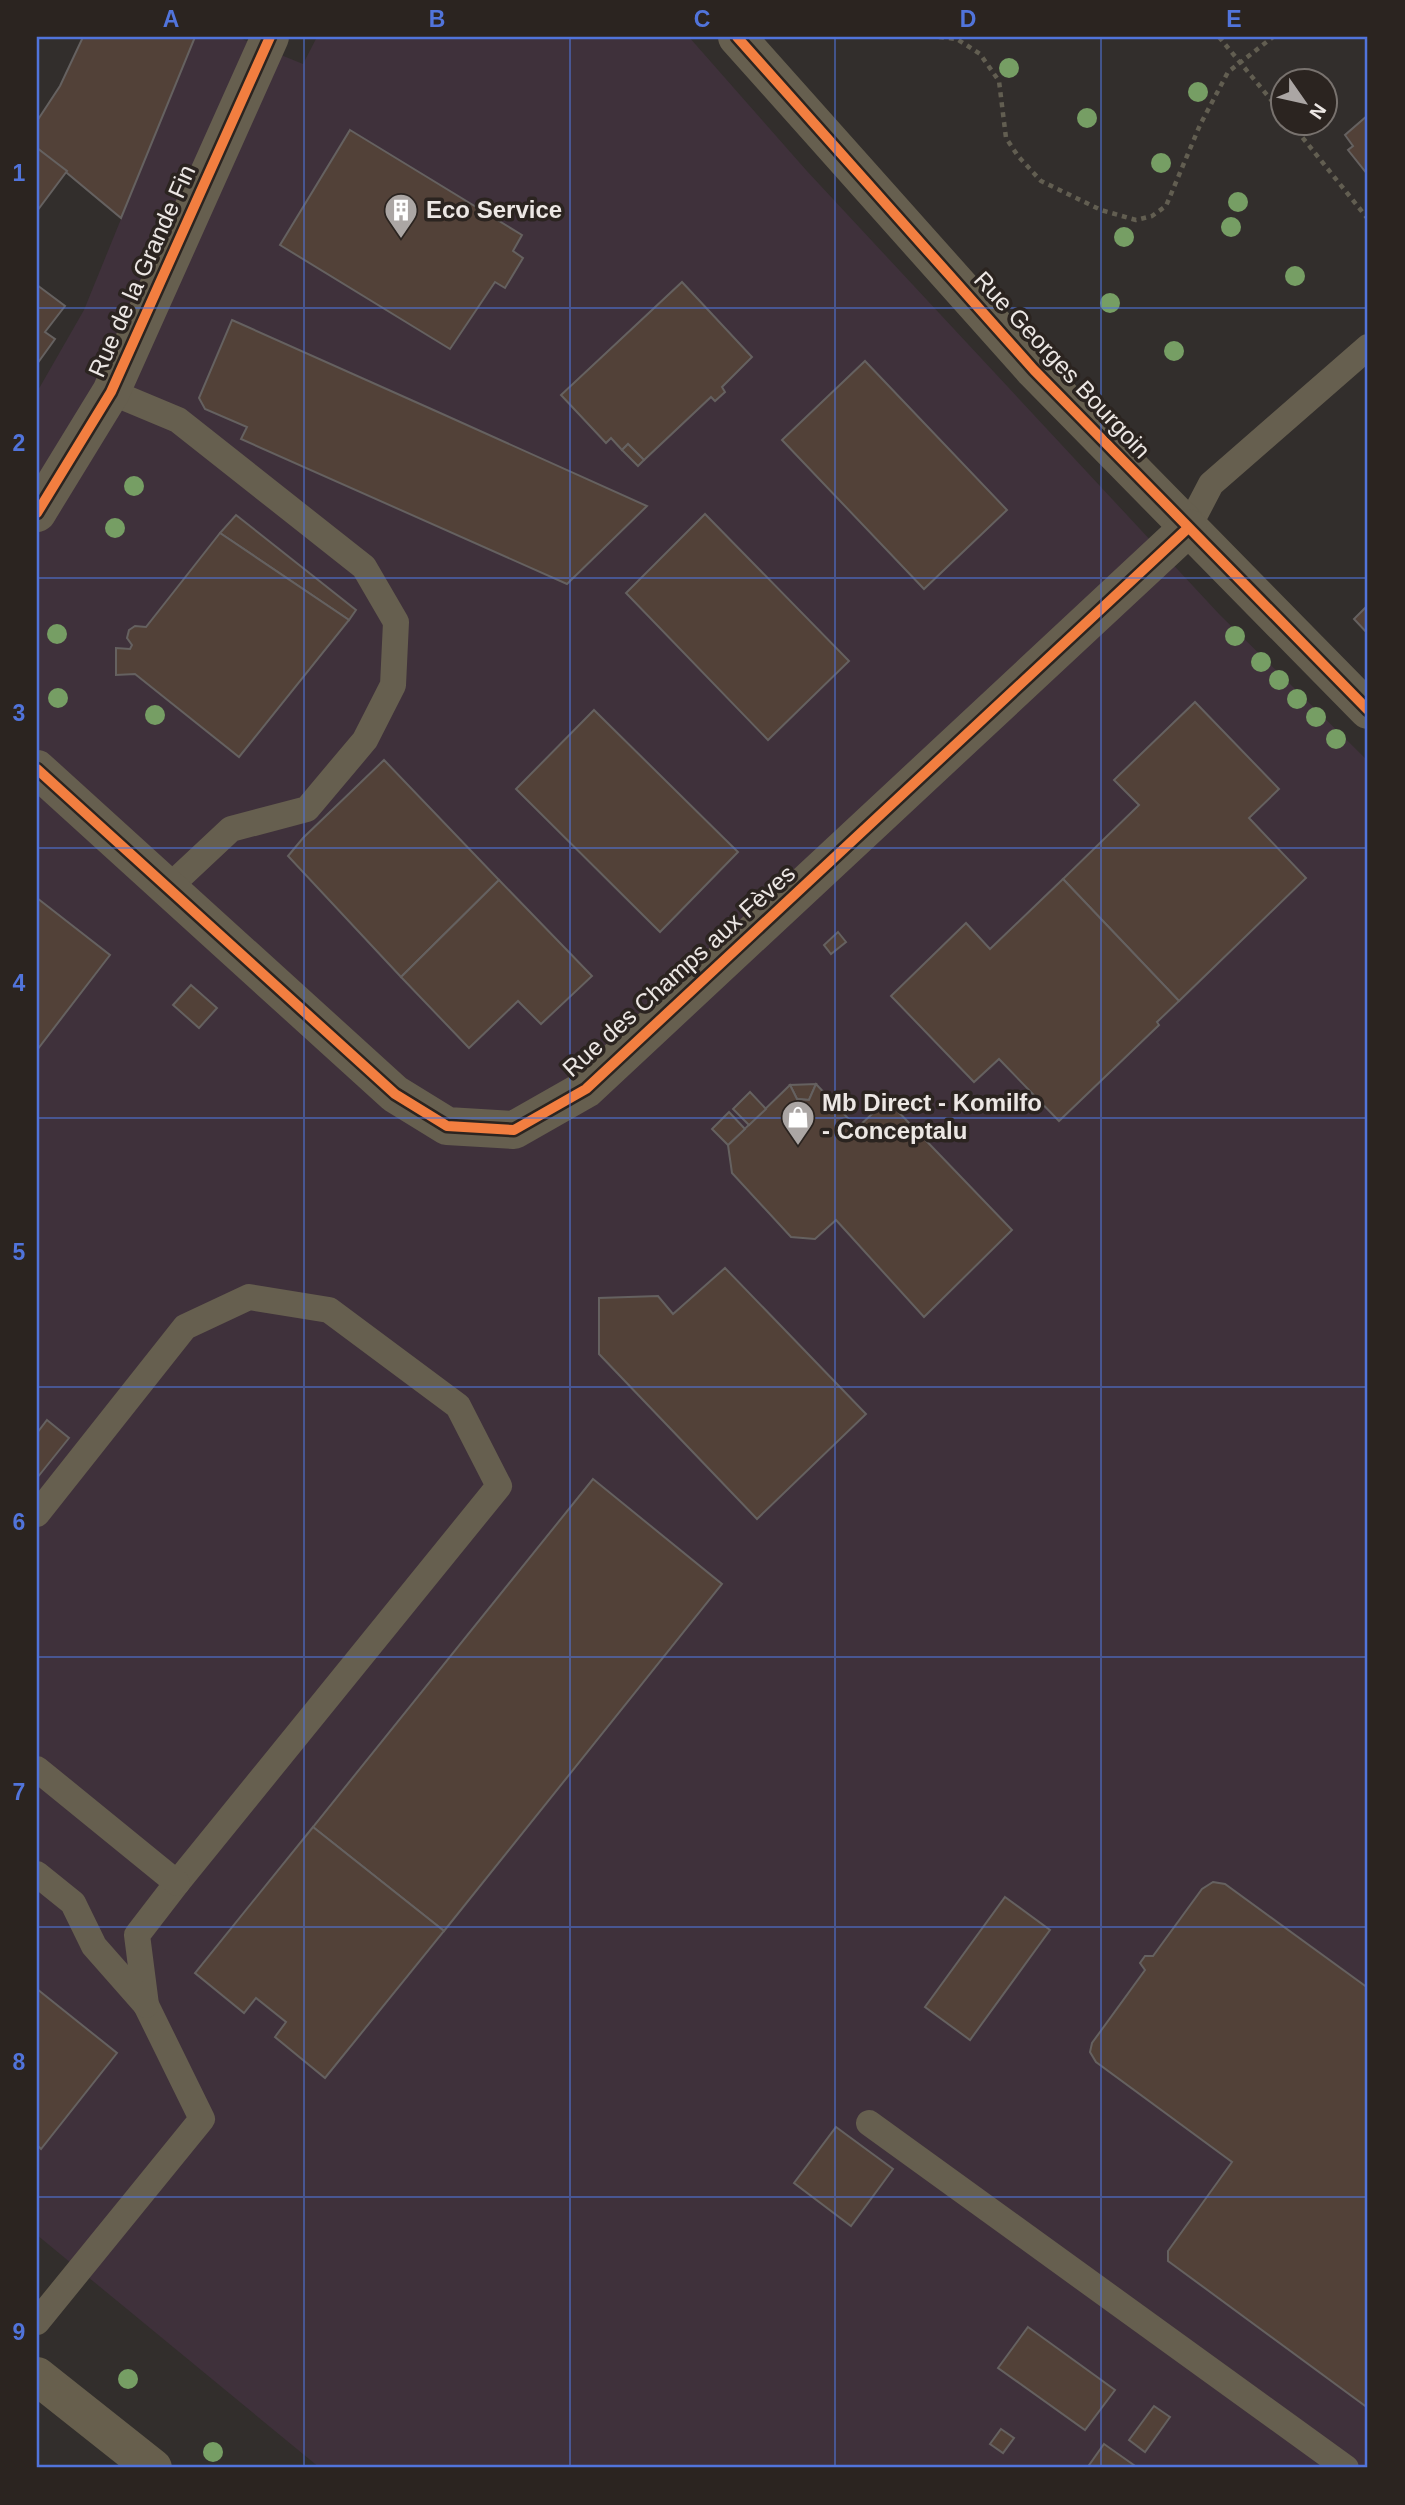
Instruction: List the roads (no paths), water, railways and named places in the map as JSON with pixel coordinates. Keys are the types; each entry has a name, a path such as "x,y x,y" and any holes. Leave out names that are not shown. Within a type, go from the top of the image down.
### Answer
{"main road":[{"path":"37,2376 153,2468"}],"street":[{"name":"Rue de la Grande Fin","path":"37,513 111,392 270,37"},
{"name":"Rue Georges Bourgoin","path":"737,37 1034,370 1368,710"},
{"name":"Rue des Champs aux Fèves","path":"37,769 395,1094 447,1126 514,1130 586,1089 1188,528"}],"lane":[{"path":"1188,528 1211,484 1368,347"},
{"path":"111,392 178,420 364,567 396,622 393,685 365,740 307,809 231,829 168,888"},
{"path":"37,1514 185,1326 249,1297 330,1310 458,1406 499,1486 137,1935 146,2005"},
{"path":"37,1769 177,1883"},
{"path":"37,1874 73,1903 94,1946 146,2005 202,2119 37,2322"},
{"path":"869,2123 1346,2468"}],"place":[{"name":"Eco Service","path":"401,240"},
{"name":"Mb Direct - Komilfo - Conceptalu","path":"798,1147"}]}
